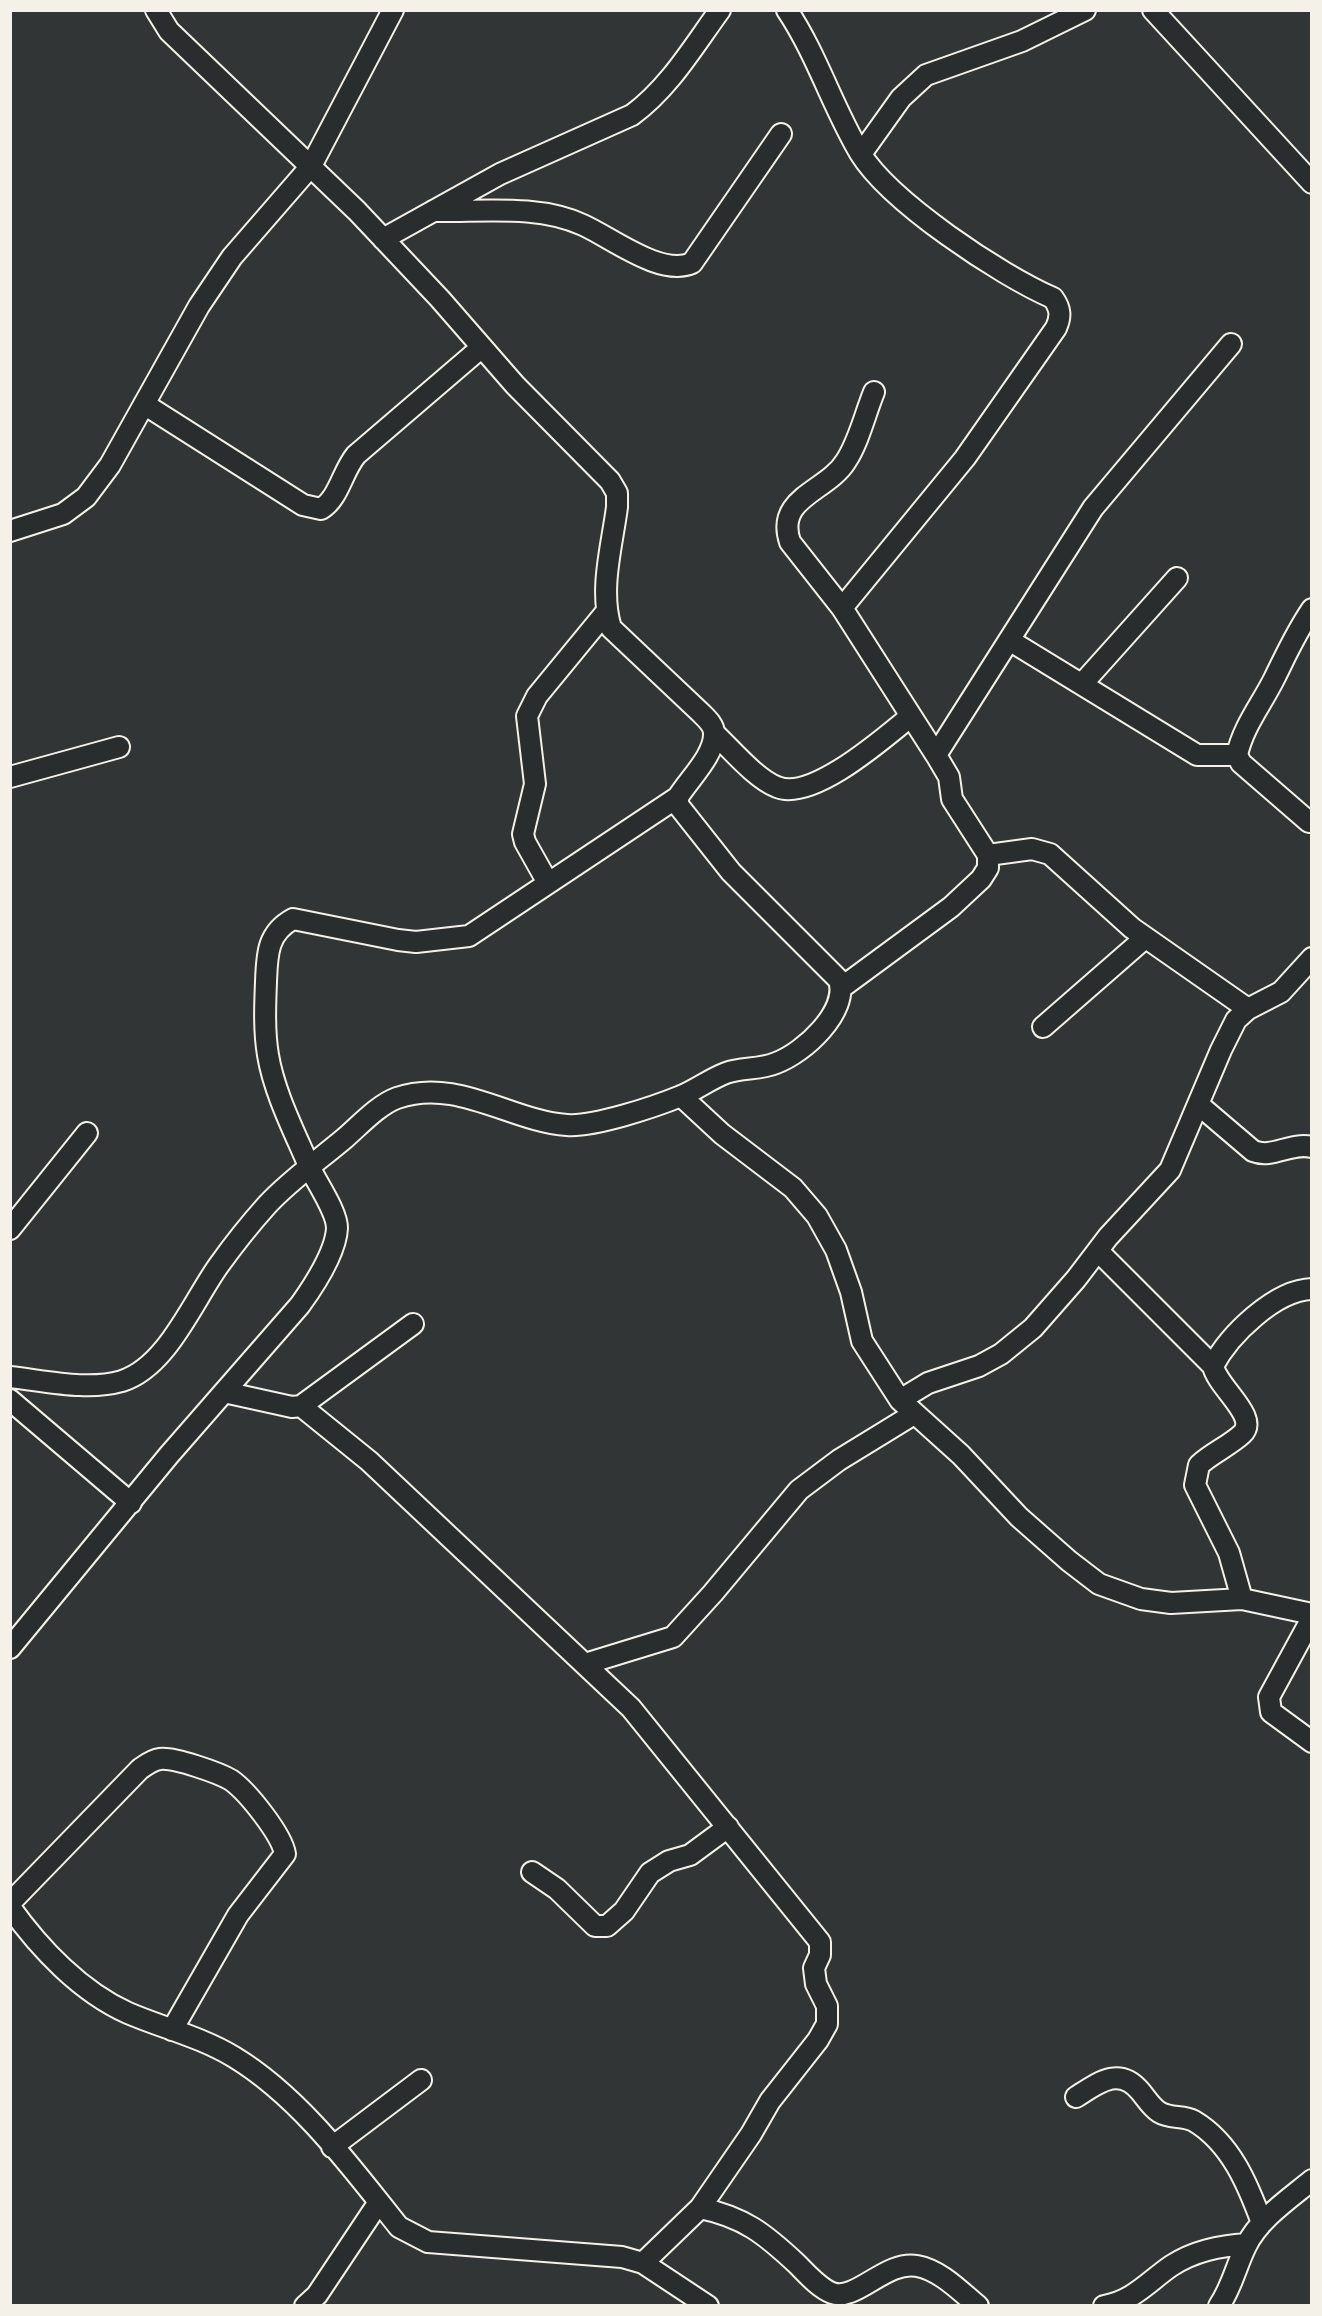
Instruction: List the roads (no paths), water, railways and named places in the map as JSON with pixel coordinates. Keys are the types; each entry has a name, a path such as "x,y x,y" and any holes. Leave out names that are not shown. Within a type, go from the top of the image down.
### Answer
{"street":[{"path":"156,10 169,31 383,239 515,385 610,481 617,493 606,612 611,628 701,712 712,726 714,733 766,781 788,790 807,786 860,759 911,716"},
{"path":"10,531 63,514 86,497 110,465 199,306 232,257 310,166 393,10"},
{"path":"383,239 500,174 632,115 650,102 670,79 720,10"},
{"path":"787,10 861,154 886,186 982,260 1053,298 1059,306 1060,319 965,458 842,608"},
{"path":"861,154 901,98 926,75 1022,41 1085,10"},
{"path":"1154,10 1311,183"},
{"path":"432,212 522,212 560,216 582,224 658,263 683,267 692,263 781,134"},
{"path":"936,755 1093,508 1231,344"},
{"path":"144,404 303,505 321,508 330,503 356,455 482,347"},
{"path":"10,1377 91,1386 124,1380 140,1372 160,1357 242,1235 268,1203 375,1112 396,1098 423,1093 467,1096 543,1120 585,1125 681,1096 726,1073 763,1068 792,1056 836,1011 841,988 951,907 981,879 988,868 988,855 952,799 949,777 842,608 790,542 786,518 795,507 846,462 874,392"},
{"path":"1082,684 1177,578"},
{"path":"1310,822 1241,763 1237,755 1239,741 1274,680 1287,647 1311,609"},
{"path":"548,883 525,843 523,834 535,784 527,716 537,696 606,612"},
{"path":"1009,639 1197,755 1237,755"},
{"path":"10,1648 310,1291 334,1242 336,1221 310,1168 273,1077 267,1045 269,943 281,926 292,919 306,920 416,942 469,936 678,797 708,754 714,733"},
{"path":"10,777 119,747"},
{"path":"678,797 678,805 683,814 731,872 831,972 841,988"},
{"path":"988,855 1032,849 1050,854 1145,938 1248,1009"},
{"path":"1043,1028 1145,938"},
{"path":"900,1400 928,1383 979,1366 1001,1354 1032,1328 1170,1170 1236,1020 1248,1009 1281,992 1311,958"},
{"path":"681,1096 722,1134 793,1188 817,1216 836,1250 851,1292 862,1341 900,1400 961,1455 1019,1517 1069,1561 1099,1584 1141,1599 1171,1603 1242,1599 1311,1616 1269,1697 1272,1712 1311,1742"},
{"path":"1199,1105 1253,1151 1263,1155 1292,1146 1311,1147"},
{"path":"10,1229 87,1133"},
{"path":"1098,1251 1213,1366 1215,1377 1247,1418 1247,1428 1241,1435 1199,1465 1195,1485 1229,1553 1242,1599"},
{"path":"1213,1366 1237,1333 1250,1321 1283,1297 1298,1290 1311,1289"},
{"path":"224,1392 292,1407 301,1406 413,1324"},
{"path":"10,1400 131,1503"},
{"path":"301,1406 369,1461 631,1708 820,1942 820,1955 814,1968 816,1984 827,2006 827,2024 818,2040 770,2101 751,2134 700,2208 643,2263"},
{"path":"585,1664 673,1637 701,1608 799,1490 839,1461 914,1414"},
{"path":"172,2030 238,1915 285,1854 283,1842 242,1790 230,1780 173,1759 153,1761 140,1770 10,1905 56,1960 95,1995 126,2012 232,2056 258,2074 309,2121 399,2227 428,2242 622,2257 643,2263 708,2306"},
{"path":"532,1872 557,1889 595,1926 607,1926 617,1919 646,1878 657,1868 690,1855 728,1827"},
{"path":"1076,2097 1105,2079 1117,2076 1129,2080 1157,2111 1169,2117 1192,2120 1210,2133 1230,2156 1247,2182 1262,2223"},
{"path":"332,2147 421,2080"},
{"path":"1230,2302 1247,2244 1262,2223 1311,2180"},
{"path":"305,2306 317,2295 379,2202"},
{"path":"700,2208 729,2214 747,2222 775,2243 820,2286 833,2294 845,2295 896,2266 916,2266 951,2283 978,2306"},
{"path":"1104,2306 1120,2303 1135,2295 1171,2266 1195,2253 1222,2246 1247,2244"}]}
